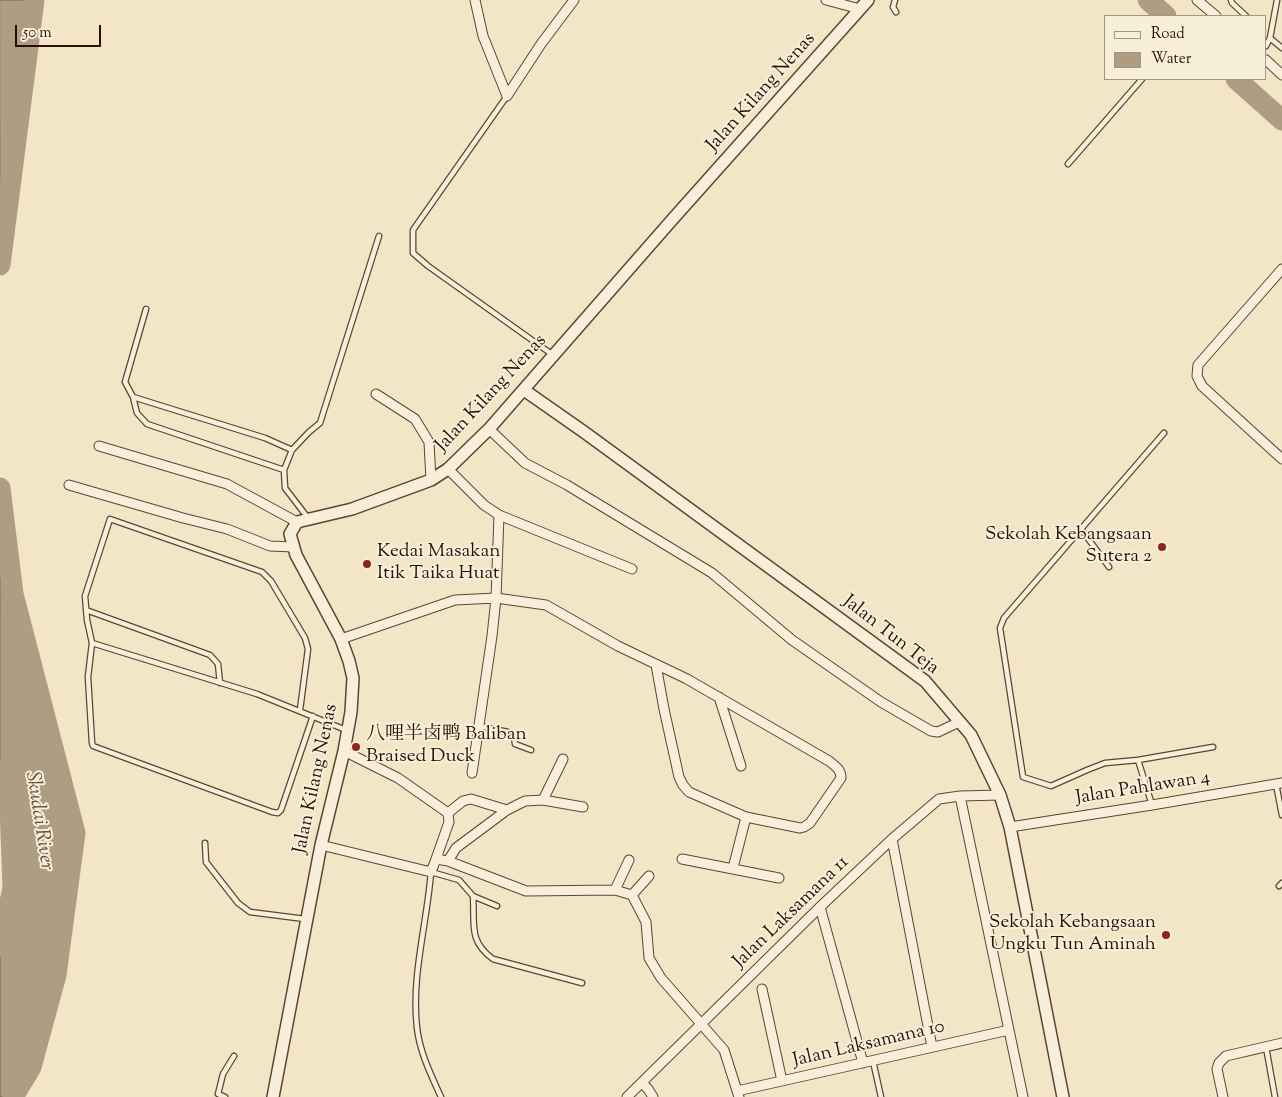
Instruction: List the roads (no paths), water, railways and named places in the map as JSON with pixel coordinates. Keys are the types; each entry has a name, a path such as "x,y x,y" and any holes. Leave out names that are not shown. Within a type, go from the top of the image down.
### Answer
{"street":[{"path":"475,0 482,36 508,96"},
{"path":"508,96 574,0"},
{"path":"826,0 860,9"},
{"name":"Jalan Kilang Nenas","path":"272,1097 321,845 348,730 353,678 341,638 296,555 290,534 297,522 352,509 431,480 448,469 489,429 524,390 868,0"},
{"path":"1198,0 1215,15"},
{"path":"1267,61 1282,75"},
{"path":"1282,269 1198,365 1197,376 1202,386 1282,459"},
{"name":"Jalan Tun Teja","path":"524,390 924,682 971,735 1000,795 1010,827 1062,1097"},
{"path":"376,394 415,419 429,442 431,480"},
{"path":"489,429 525,463 567,485 712,572 792,640 881,702 932,731 938,732 959,722"},
{"path":"99,446 227,484 297,522"},
{"path":"448,469 484,505 499,515 632,569"},
{"path":"69,485 227,529 270,546 294,547"},
{"path":"472,773 496,598 499,515"},
{"path":"341,638 455,600 496,598 546,605 618,646 687,679 838,768 840,773 839,781 814,818 804,827 746,817 695,795 683,785 679,777 656,665"},
{"path":"719,698 741,766"},
{"path":"344,750 398,778 448,813"},
{"path":"543,800 563,760"},
{"name":"Jalan Pahlawan 4","path":"1010,827 1279,783"},
{"name":"Jalan Laksamana 11","path":"627,1097 820,907 892,839 939,799 960,796 1000,795"},
{"path":"960,796 1022,1097"},
{"path":"448,813 463,801 471,798 507,810"},
{"path":"448,862 456,848 507,810 525,801 543,800 583,807"},
{"path":"321,845 431,872 448,822 448,813"},
{"path":"733,868 746,817"},
{"path":"892,839 932,1048"},
{"path":"682,858 780,878"},
{"path":"436,859 526,891 615,890 632,895 646,922 649,958 661,978 724,1050 738,1094"},
{"path":"615,890 629,860"},
{"path":"632,895 649,876"},
{"path":"820,907 868,1062"},
{"path":"762,989 782,1081"},
{"name":"Jalan Laksamana 10","path":"738,1094 782,1081 1009,1030"},
{"path":"1222,1097 1217,1068 1222,1059 1226,1056 1282,1043"},
{"path":"642,1083 653,1097"}],"lane":[{"path":"895,0 893,7 896,12"},
{"path":"1232,0 1232,3 1245,15"},
{"path":"1277,0 1268,36 1282,48"},
{"path":"1068,164 1141,80"},
{"path":"508,96 413,230 413,254 553,355"},
{"path":"309,519 285,488 284,470 292,450 320,423 380,236"},
{"path":"146,309 125,382 133,397 137,413 147,424 284,470"},
{"path":"133,397 265,438 292,450"},
{"path":"1164,433 1004,618 1000,628 1023,778 1050,786 1105,763 1138,760 1213,747"},
{"path":"300,710 308,649 305,638 272,581 262,572 110,519 85,596 92,643 88,677 93,746 272,812 278,812 281,810 313,716"},
{"path":"1081,529 1109,567"},
{"path":"86,610 210,654 218,664 220,684"},
{"path":"92,643 257,694 348,730"},
{"path":"479,726 508,732 514,736 515,744 531,750"},
{"path":"1138,760 1152,805"},
{"path":"1279,783 1282,815"},
{"path":"205,843 206,862 238,903 250,912 307,919"},
{"path":"441,1097 426,1066 417,1029 418,957 431,872 459,880 473,896 497,906"},
{"path":"473,896 475,939 482,951 493,959 582,983"},
{"path":"1266,1046 1275,1097"},
{"path":"225,1097 218,1094 223,1074 234,1056"},
{"path":"868,1062 881,1097"}],"water":[{"path":"0,0 34,0 0,265"},
{"name":"Skudai River","path":"0,488 13,594 75,833 56,975 31,1067 13,1097 0,1097 0,947 13,887 10,806 0,770"}],"waterway":[{"path":"0,265 34,0"},
{"path":"1148,0 1165,15"},
{"path":"1237,80 1282,120"},
{"path":"0,488 13,594 75,833 56,975 31,1067 13,1097"},
{"path":"0,770 10,806 13,888 0,947"}],"place":[{"name":"Sekolah Kebangsaan Sutera 2","path":"1162,547"},
{"name":"Kedai Masakan Itik Taika Huat","path":"367,564"},
{"name":"八哩半卤鸭 Baliban Braised Duck","path":"356,747"},
{"name":"Sekolah Kebangsaan Ungku Tun Aminah","path":"1166,935"}]}
